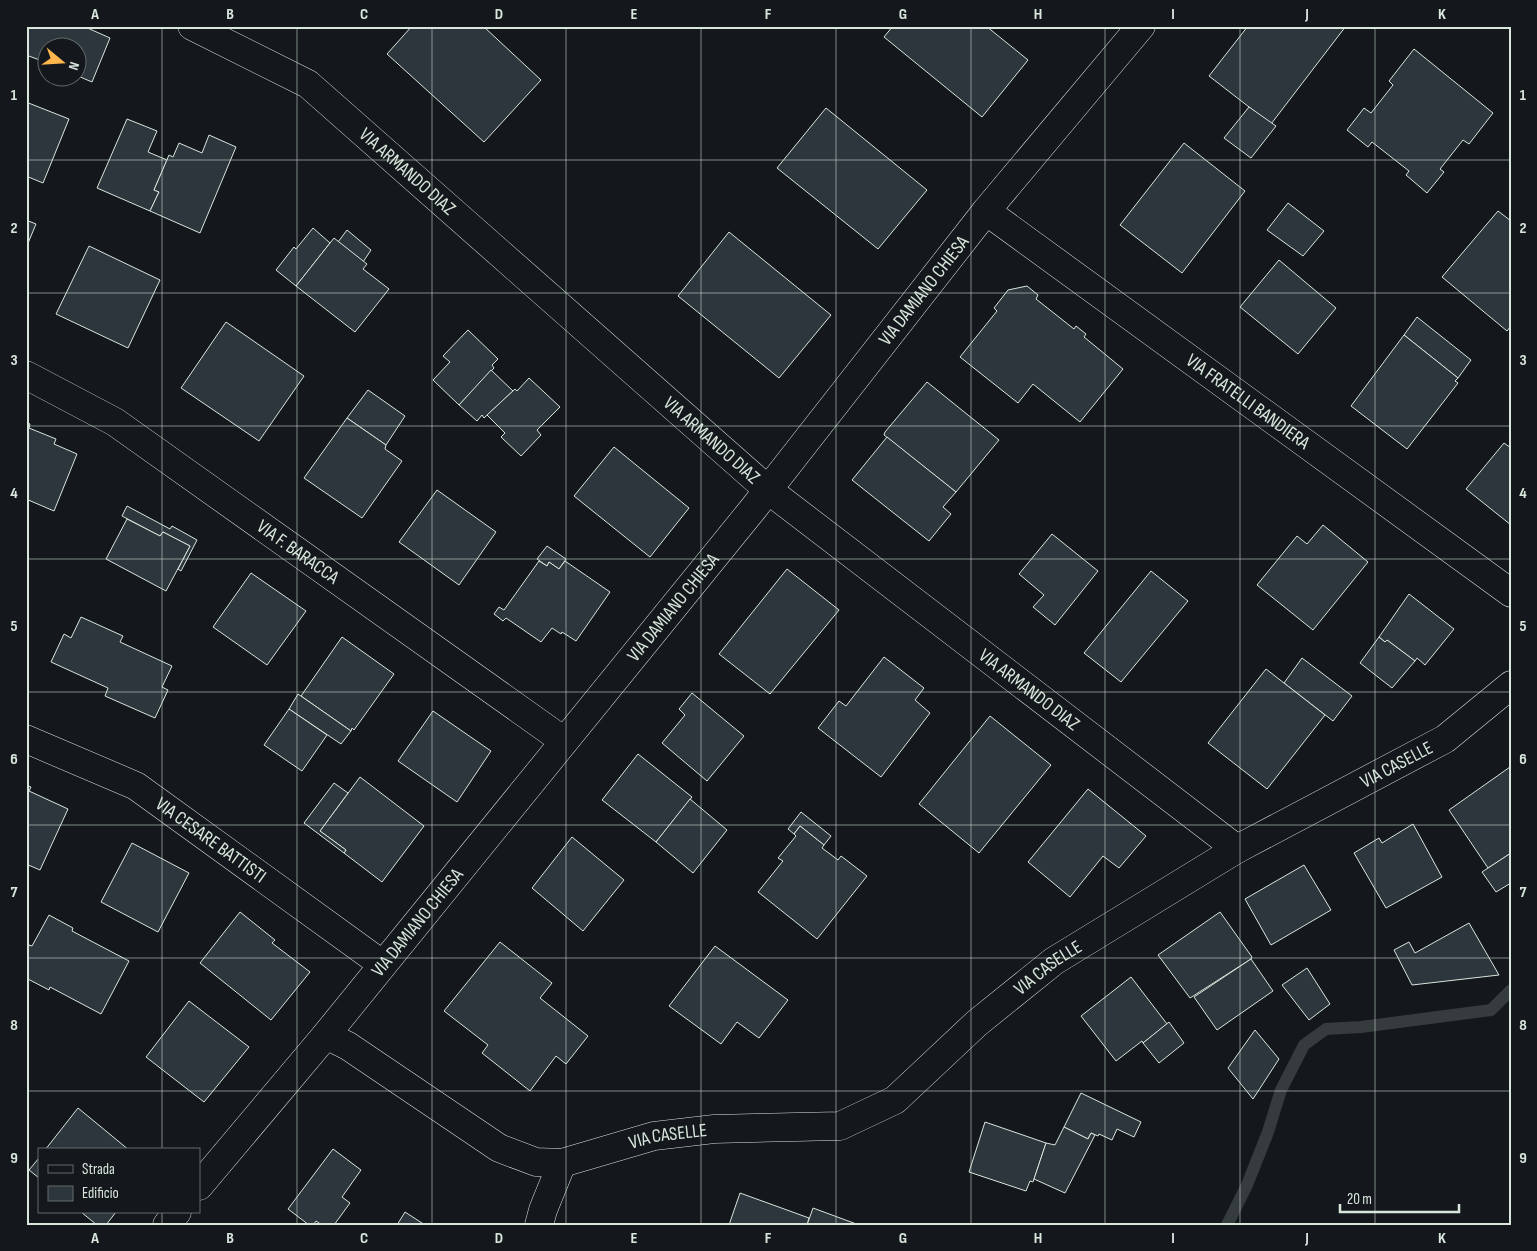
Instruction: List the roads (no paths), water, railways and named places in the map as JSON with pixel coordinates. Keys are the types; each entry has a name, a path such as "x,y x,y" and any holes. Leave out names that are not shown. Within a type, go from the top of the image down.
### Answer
{"street":[{"name":"VIA ARMANDO DIAZ","path":"192,26 308,84 768,489 1237,849"},
{"name":"VIA DAMIANO CHIESA","path":"200,1185 326,1034 768,489 986,210 1141,26"},
{"name":"VIA FRATELLI BANDIERA","path":"986,210 1511,593"},
{"name":"VIA F. BARACCA","path":"26,375 115,422 564,741"},
{"name":"VIA CASELLE","path":"326,1034 348,1046 499,1148 536,1162 562,1163 654,1136 714,1129 840,1126 895,1100 977,1023 1054,961 1237,849 1445,739 1511,685"},
{"name":"VIA CESARE BATTISTI","path":"26,739 136,786 382,964"},
{"path":"539,1225 562,1163"},
{"path":"167,1225 175,1214"}],"waterway":[{"path":"1227,1225 1247,1185 1268,1132 1281,1090 1304,1045 1326,1029 1361,1027 1491,1010 1511,990"}]}
